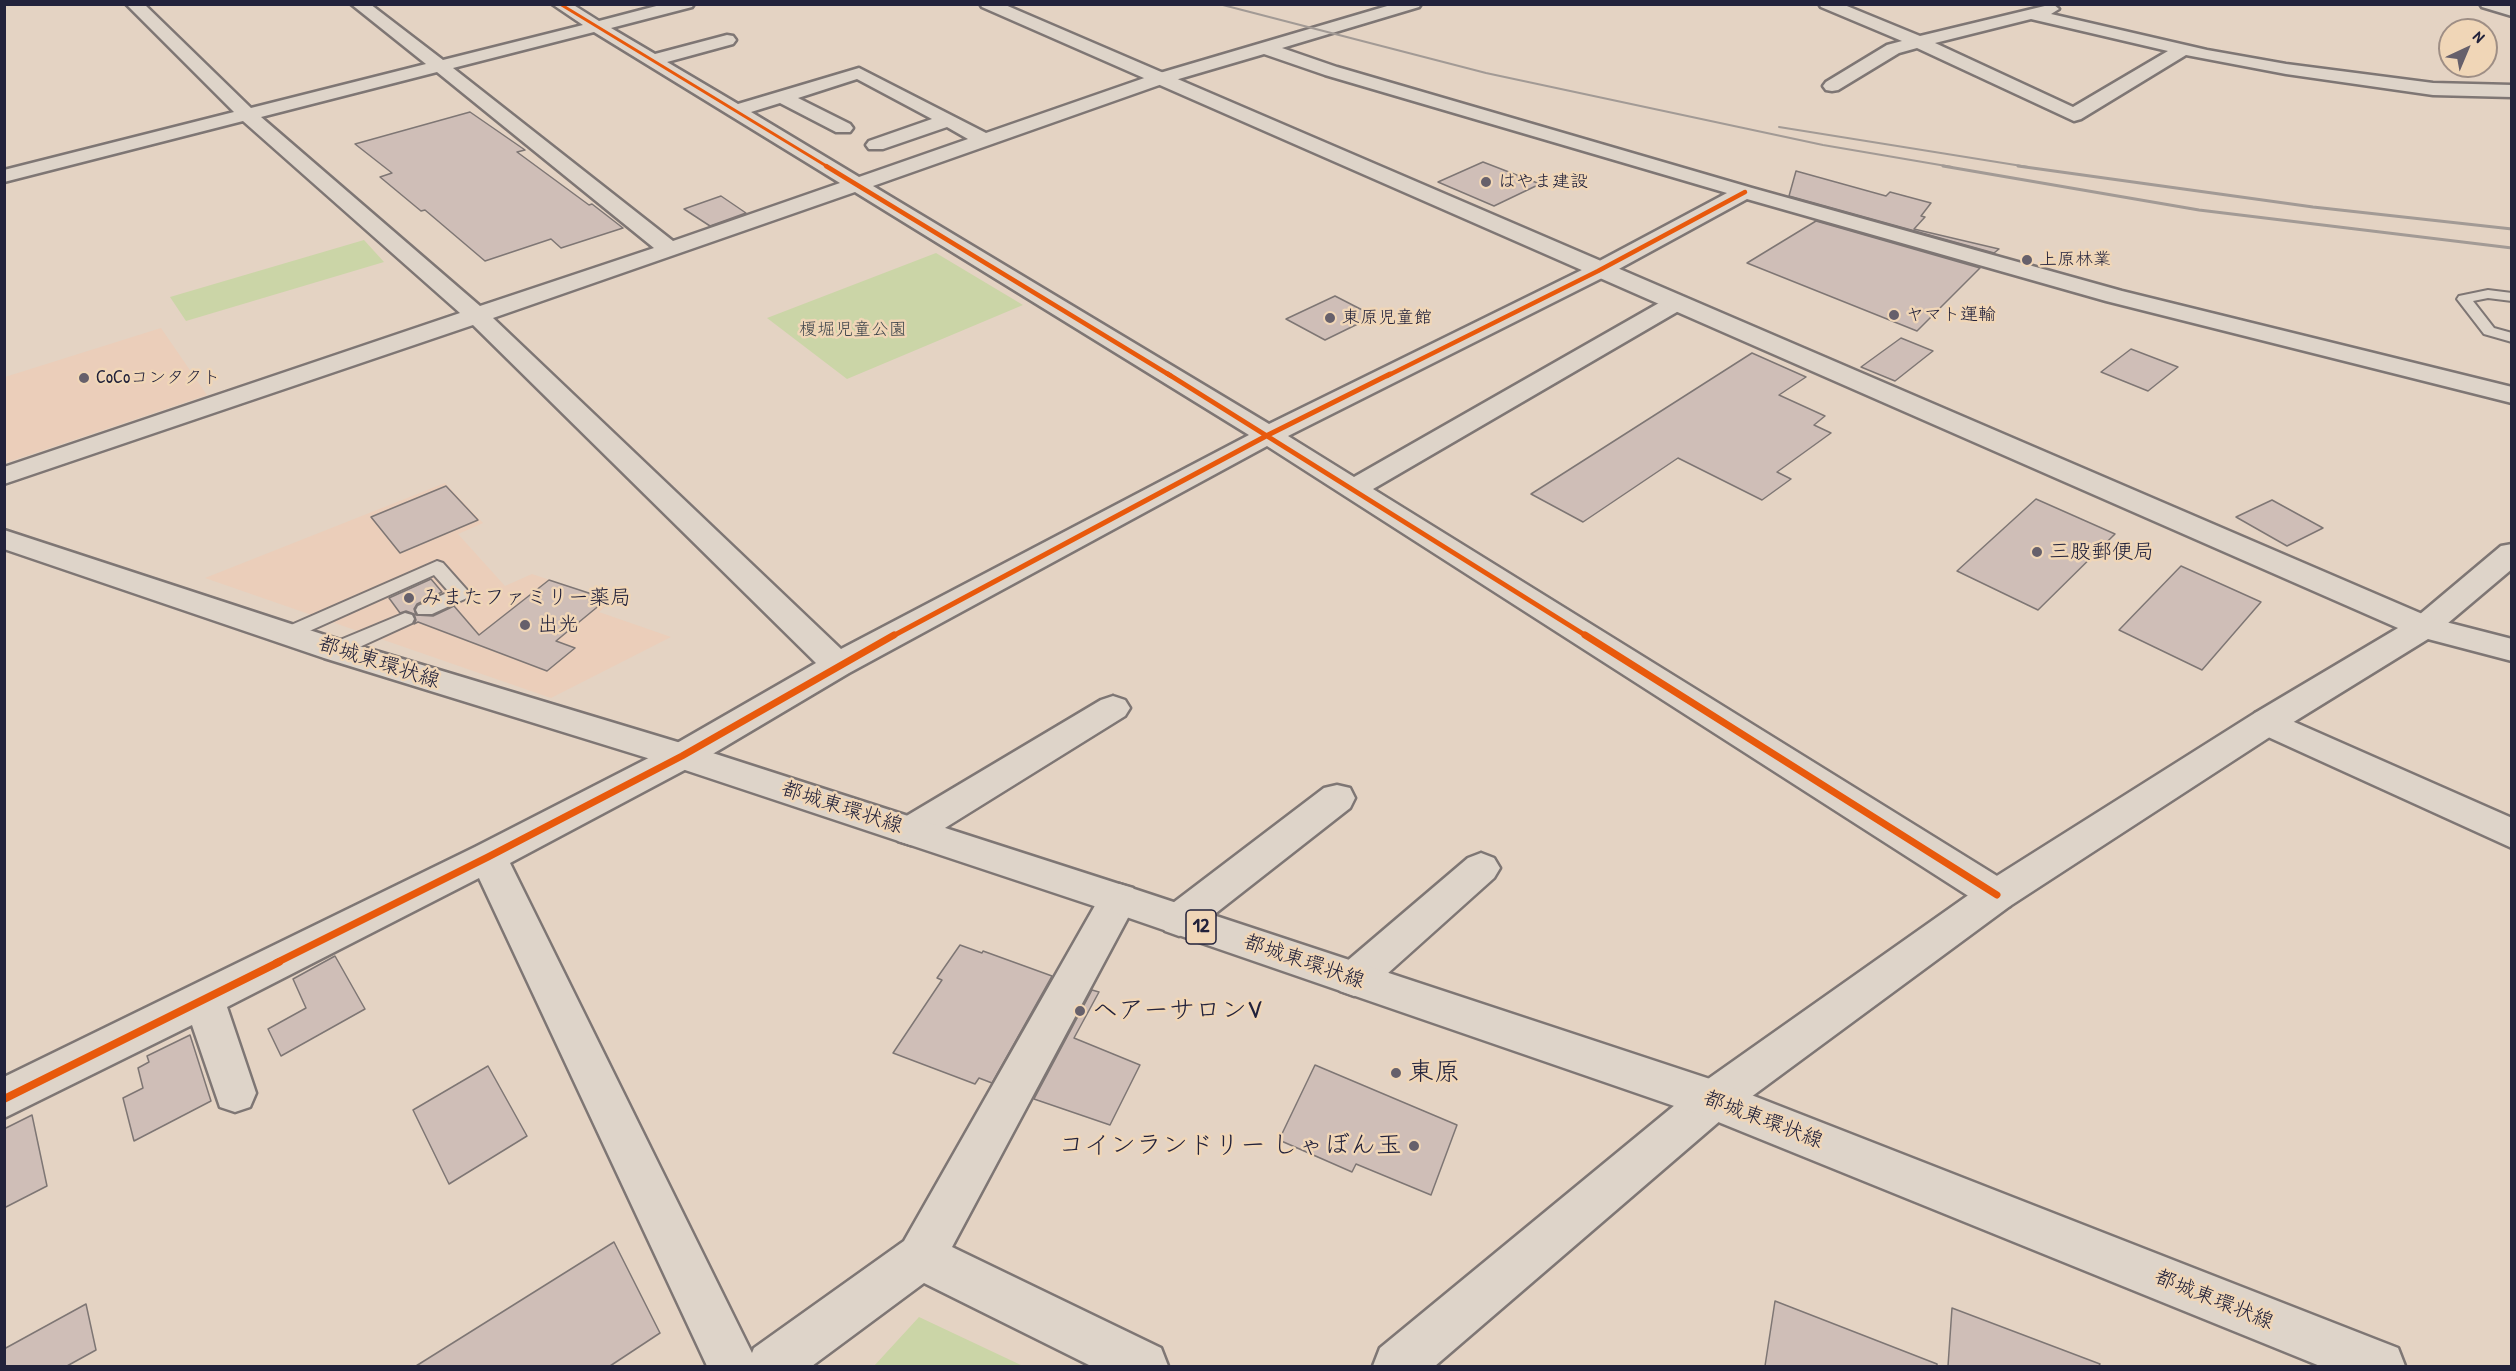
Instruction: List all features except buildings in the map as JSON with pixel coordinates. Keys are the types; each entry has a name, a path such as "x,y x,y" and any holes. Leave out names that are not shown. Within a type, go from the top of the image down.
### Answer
{"street":[{"path":"134,4 248,116 476,315 838,665"},
{"path":"359,4 670,250"},
{"path":"560,4 1268,435 1996,896"},
{"path":"4,176 686,4"},
{"path":"988,4 1674,304 2424,627 2511,650"},
{"path":"1827,4 1919,42 2074,114 2184,49"},
{"path":"1832,86 1893,49 2070,4"},
{"path":"2488,4 2511,11"},
{"path":"4,476 670,250 1159,79 1411,5"},
{"path":"2030,14 2207,55 2286,69 2433,89 2511,91"},
{"path":"653,60 727,40"},
{"path":"1264,48 1331,70 1744,192 2114,296 2511,395"},
{"path":"736,111 859,73 985,140"},
{"path":"711,96 734,89"},
{"path":"782,97 843,128"},
{"path":"876,145 948,120"},
{"path":"4,1099 489,856 682,756 838,665 1268,435 1598,271 1744,192"},
{"path":"1353,489 1674,304"},
{"name":"都城東環状線","path":"4,539 290,633 335,650 682,756 1119,899 1713,1100 2380,1366"},
{"path":"1398,1366 1713,1100 1996,896 2267,722 2424,627 2511,553"},
{"path":"911,831 1113,708"},
{"path":"2267,722 2511,834"},
{"path":"1179,920 1337,798"},
{"path":"489,856 733,1366"},
{"path":"1354,979 1481,868"},
{"path":"772,1366 921,1257 1119,899"},
{"path":"204,998 236,1093"},
{"path":"921,1257 1143,1366"}],"lane":[{"path":"2511,297 2488,294 2464,299 2489,331 2511,338"},
{"path":"290,633 437,567 461,594 425,610"},
{"path":"335,650 405,619"}],"shaded area":[{"path":"161,328 207,395 5,463 5,377"},
{"path":"445,483 483,523 458,534 505,586 532,574 612,601 599,612 671,637 551,698 205,578"}],"green space":[{"path":"364,240 384,262 186,321 170,297"},
{"name":"榎堀児童公園","path":"936,253 1023,305 847,379 767,318"},
{"path":"919,1317 1023,1366 874,1366"}],"railway":[{"path":"1219,4 1486,73 1823,145 1952,167"},
{"path":"1779,127 2028,167"},
{"path":"1943,166 2199,210 2512,248"},
{"path":"2018,166 2313,207 2512,229"}],"cycle path":[{"path":"560,4 1268,435 1997,895"},
{"path":"4,1099 488,857 682,756 838,665 1268,435 1598,271 1745,192"}],"place":[{"name":"はやま建設","path":"1486,182"},
{"name":"上原林業","path":"2027,260"},
{"name":"ヤマト運輸","path":"1894,315"},
{"name":"東原児童館","path":"1330,318"},
{"name":"CoCoコンタクト","path":"84,378"},
{"name":"三股郵便局","path":"2037,552"},
{"name":"みまたファミリー薬局","path":"409,598"},
{"name":"出光","path":"525,625"},
{"name":"ヘアーサロンV","path":"1080,1011"},
{"name":"東原","path":"1396,1073"},
{"name":"コインランドリー しゃぼん玉","path":"1414,1146"}]}
